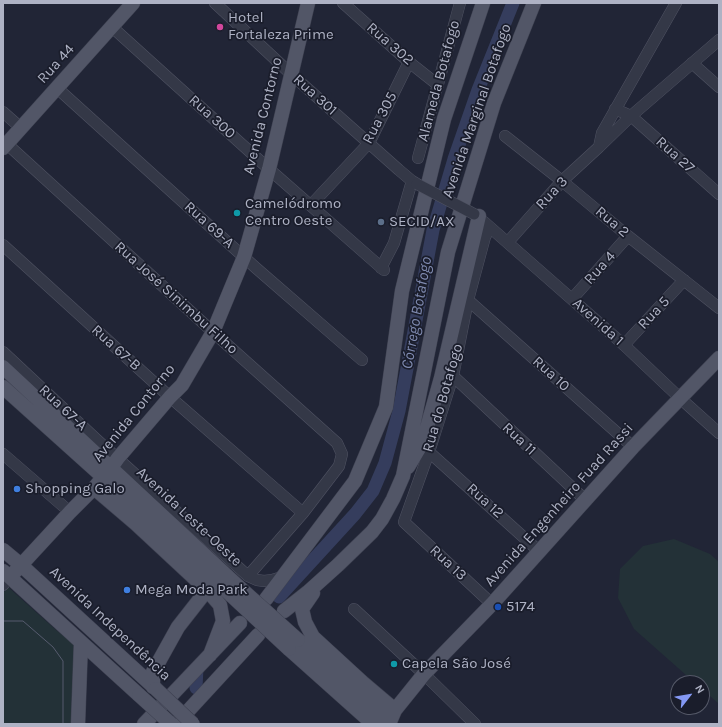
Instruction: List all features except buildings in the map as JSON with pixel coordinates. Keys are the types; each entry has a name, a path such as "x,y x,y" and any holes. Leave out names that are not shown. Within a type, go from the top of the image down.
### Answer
{"main road":[{"name":"Rua 44","path":"5,146 133,3"},
{"name":"Avenida Contorno","path":"5,577 21,565 94,488 170,397 182,385 213,332 244,257 269,169 308,3"},
{"name":"Avenida Marginal Botafogo","path":"266,599 355,480 386,407 402,291 444,119 483,3"},
{"name":"Avenida Marginal Botafogo","path":"284,611 322,580 372,532 382,519 403,476 448,252 494,103 534,3"},
{"path":"403,476 423,442 441,378 477,215"},
{"name":"Avenida Engenheiro Fuad Rassi","path":"390,716 424,674 492,604 633,448 719,358"},
{"name":"Avenida Leste-Oeste","path":"3,367 93,444 111,468 128,502 235,591 294,644 373,724"},
{"name":"Avenida Leste-Oeste","path":"3,387 111,468 235,591"},
{"path":"94,488 207,590 220,605 223,621 210,655"},
{"path":"128,502 135,524"},
{"name":"Avenida Independência","path":"3,550 193,724"},
{"path":"5,577 81,642 171,724"},
{"path":"322,580 302,609 305,622 313,637 390,716"},
{"path":"154,688 153,672 156,666 178,627 207,590"},
{"path":"144,724 240,623"},
{"path":"176,724 258,635"},
{"path":"78,724 81,642"},
{"name":"Avenida Leste-Oeste","path":"294,644 318,657 390,716"}],"street":[{"name":"Rua 301","path":"215,3 291,74 414,183 477,215"},
{"name":"Rua 302","path":"343,3 409,62 438,85"},
{"name":"Alameda Botafogo","path":"418,158 460,3"},
{"path":"599,148 602,132 676,3"},
{"name":"Rua 300","path":"112,27 269,169 383,269 394,243 414,183"},
{"name":"Rua 3","path":"508,242 562,181 599,148 631,116 719,40"},
{"name":"Rua 305","path":"311,205 369,143 409,62"},
{"path":"692,63 719,87"},
{"name":"Rua 69-A","path":"57,88 244,257 362,360"},
{"name":"Rua 27","path":"615,109 631,116 719,194"},
{"path":"3,112 21,128"},
{"name":"Rua 2","path":"505,136 719,308"},
{"name":"Rua José Sinimbu Filho","path":"5,146 337,443 342,454 339,466 303,513"},
{"name":"Avenida 1","path":"477,215 624,345 680,399 719,433"},
{"name":"Rua do Botafogo","path":"404,522 429,452 453,376 468,300 485,237 490,227"},
{"name":"Rua 4","path":"572,299 628,236"},
{"name":"Rua 67-B","path":"3,245 170,397 303,513"},
{"name":"Rua 5","path":"624,345 684,280"},
{"name":"Rua 10","path":"468,300 633,448"},
{"name":"Rua 67-A","path":"3,352 93,444"},
{"name":"Rua 11","path":"453,376 587,500"},
{"name":"Rua 12","path":"429,452 540,552"},
{"path":"3,454 70,512"},
{"path":"111,468 248,576 264,581 282,577"},
{"path":"248,576 303,513"},
{"name":"Rua 13","path":"404,522 492,604"},
{"path":"354,609 475,724"}],"shaded area":[{"path":"674,539 710,554 719,562 719,704 710,696 710,675 686,675 634,629 618,598 620,569 643,546"},
{"path":"8,587 56,630 79,648 75,724 3,724 3,593"}],"waterway":[{"name":"Córrego Botafogo","path":"279,597 355,514 373,491 385,463 399,411 433,230 454,159 478,90 513,3"},
{"path":"196,688 197,668"}],"tram line":[{"path":"3,621 23,621 53,647 63,661 63,724"}],"place":[{"name":"Hotel Fortaleza Prime","path":"220,27"},
{"name":"Camelódromo Centro Oeste","path":"237,213"},
{"name":"SECID/AX","path":"381,222"},
{"name":"Shopping Galo","path":"17,489"},
{"name":"Mega Moda Park","path":"127,590"},
{"name":"5174","path":"498,607"},
{"name":"Capela São José","path":"394,664"}]}
